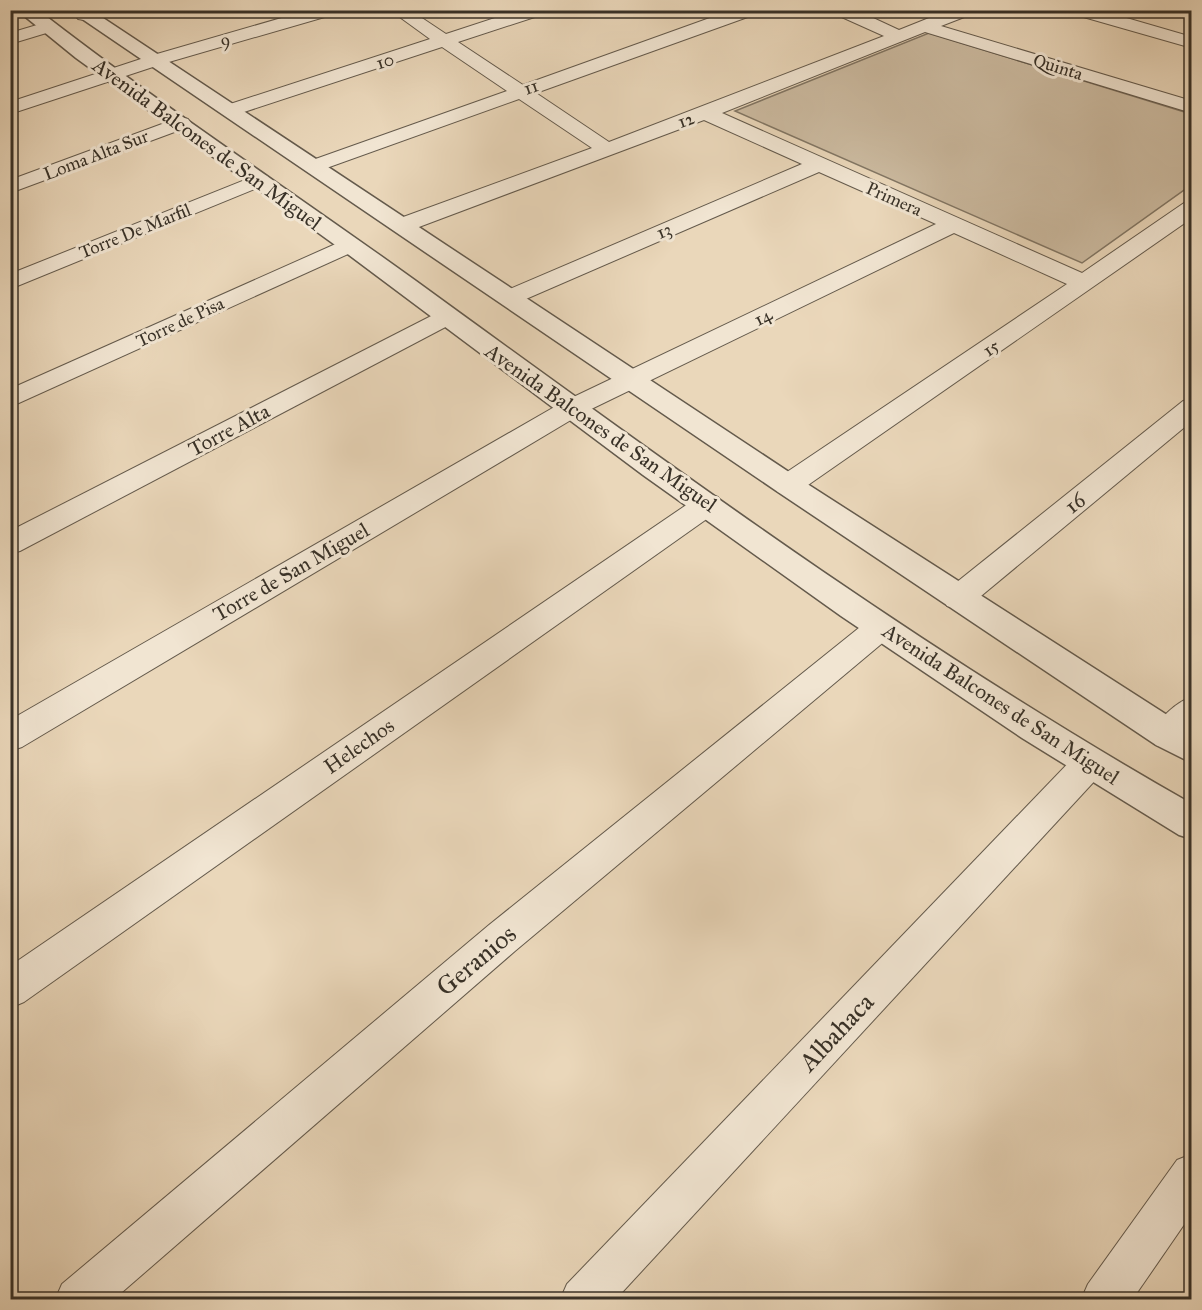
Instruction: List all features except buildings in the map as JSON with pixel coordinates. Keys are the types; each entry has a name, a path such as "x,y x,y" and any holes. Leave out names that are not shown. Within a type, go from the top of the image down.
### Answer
{"street":[{"name":"9","path":"10,108 156,60 329,10"},
{"path":"398,10 607,149"},
{"name":"10","path":"231,110 538,10"},
{"name":"11","path":"314,166 520,90 750,10"},
{"path":"841,10 898,36"},
{"name":"12","path":"404,225 705,113 966,10"},
{"path":"1079,10 1191,43"},
{"name":"Avenida Balcones de San Miguel","path":"87,12 788,485 1180,741"},
{"name":"Avenida Balcones de San Miguel","path":"36,19 109,75 260,180 653,468 708,504 881,627 1089,764 1191,823"},
{"path":"10,39 36,19"},
{"name":"Quinta","path":"926,27 1191,107"},
{"name":"Primera","path":"705,113 1085,283"},
{"name":"Loma Alta Sur","path":"10,187 181,123"},
{"name":"13","path":"511,297 817,165"},
{"name":"Torre De Marfil","path":"10,282 260,180"},
{"name":"15","path":"788,485 1191,208"},
{"name":"14","path":"572,408 952,225"},
{"name":"Torre de Pisa","path":"10,399 349,245"},
{"name":"Torre Alta","path":"10,544 447,317"},
{"name":"16","path":"958,598 1191,407"},
{"name":"Torre de San Miguel","path":"10,737 572,408"},
{"name":"Helechos","path":"10,989 708,504"},
{"name":"Geranios","path":"78,1299 502,938 881,627"},
{"path":"1180,741 1191,710"},
{"name":"Albahaca","path":"583,1299 1089,764"},
{"path":"1104,1299 1191,1175"}],"shaded area":[{"path":"929,33 1191,114 1191,185 1082,263 735,111"}]}
